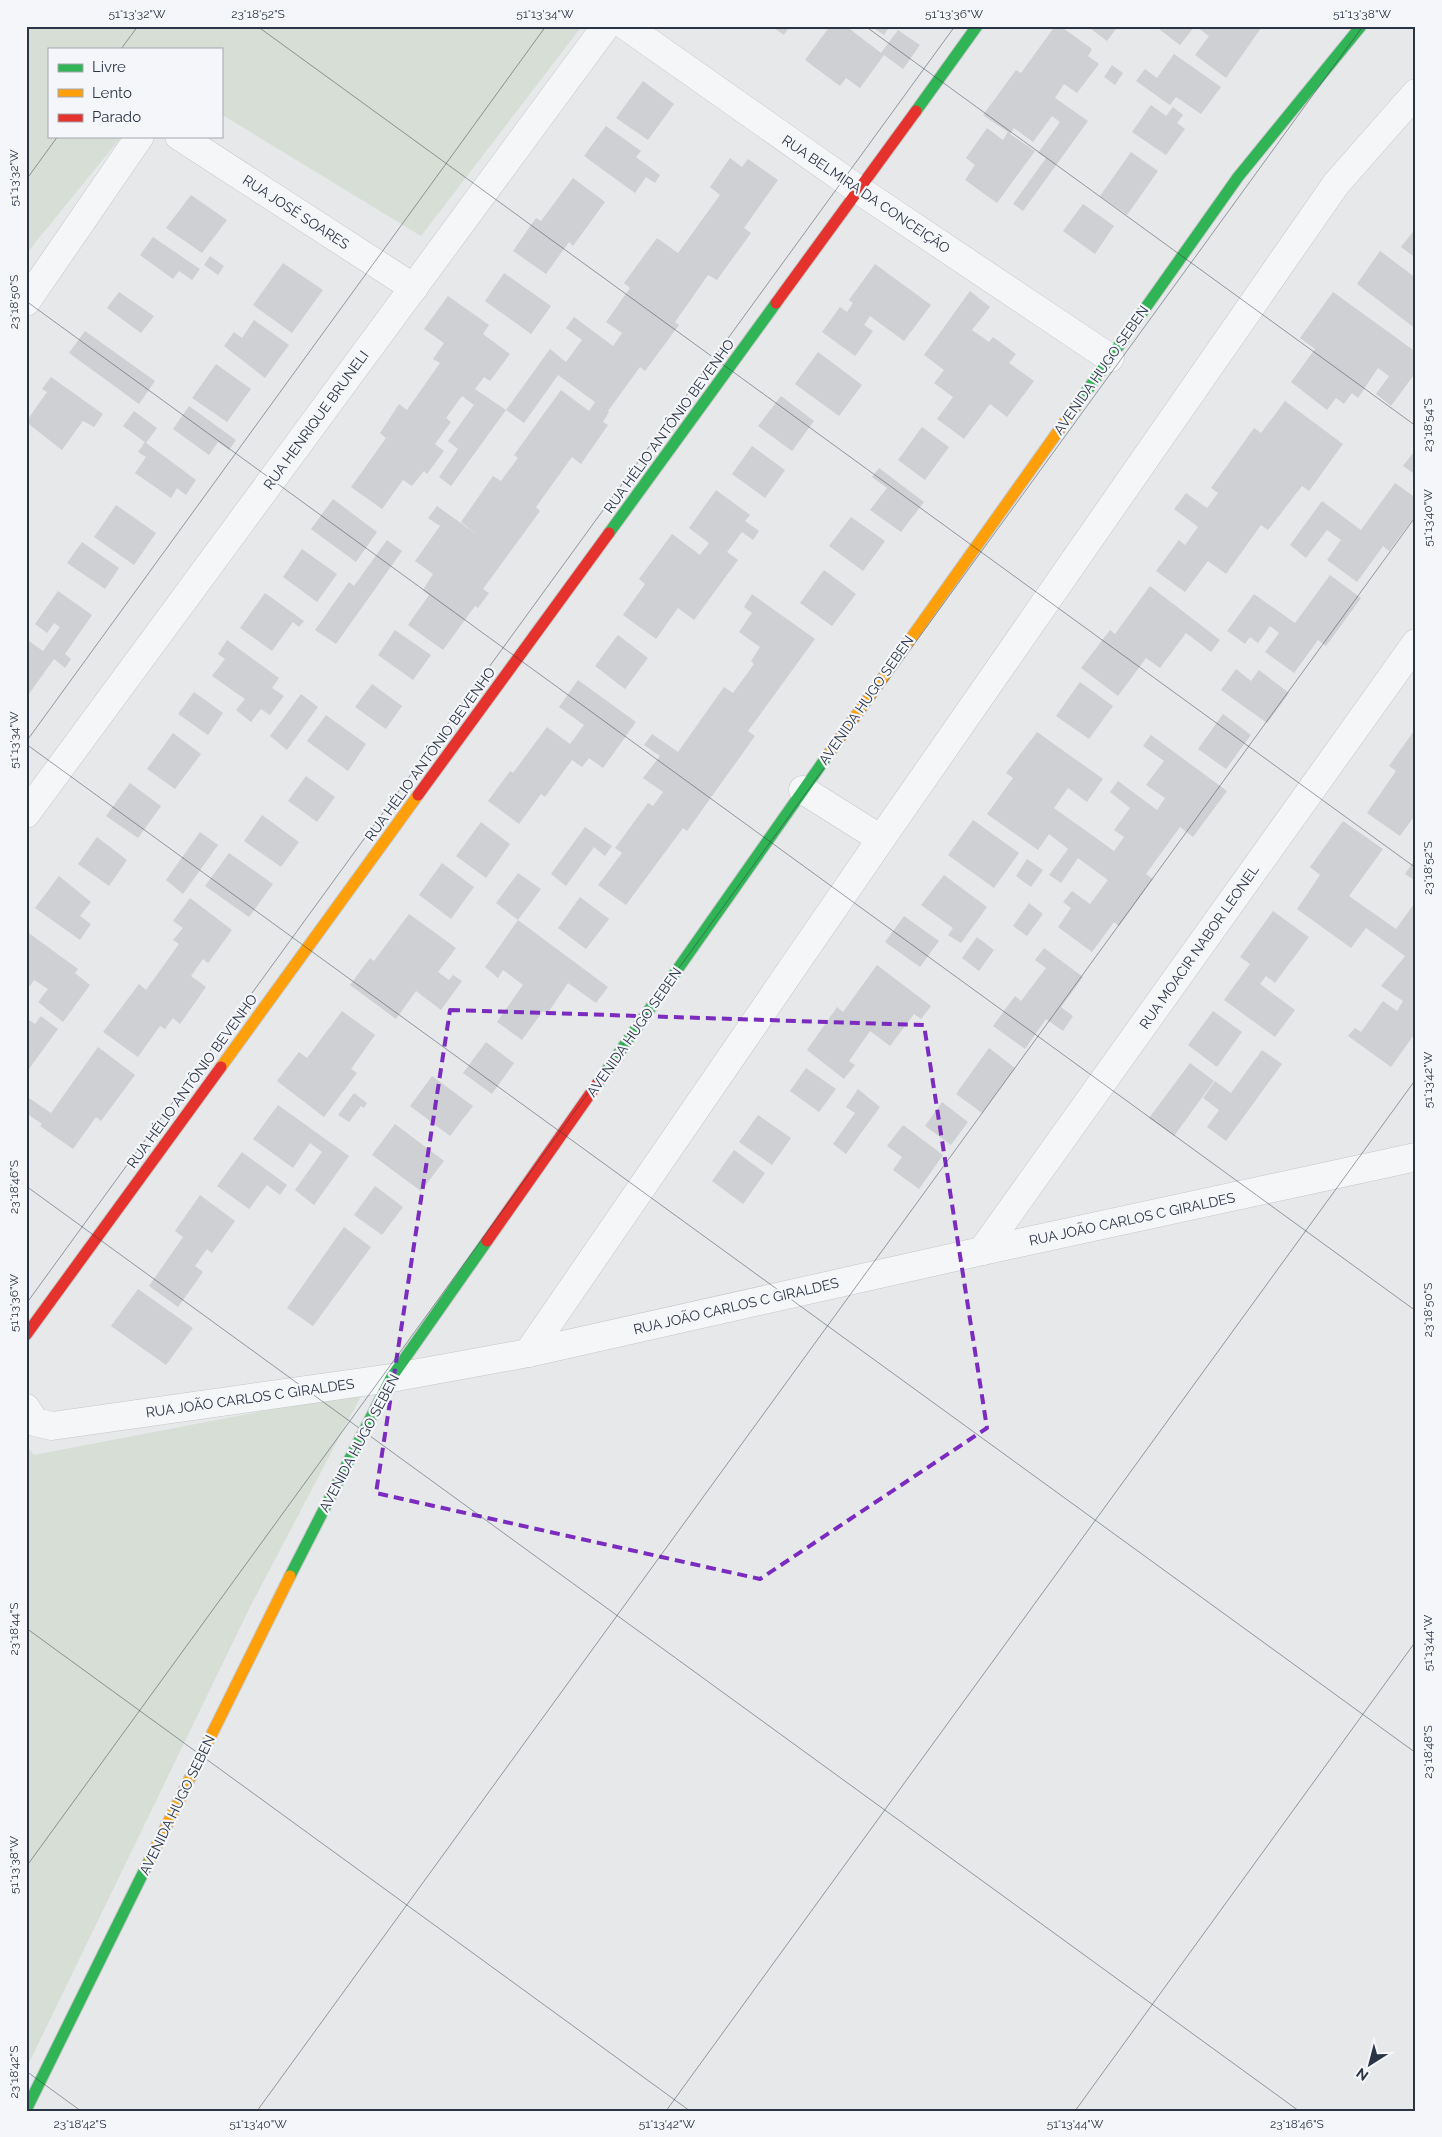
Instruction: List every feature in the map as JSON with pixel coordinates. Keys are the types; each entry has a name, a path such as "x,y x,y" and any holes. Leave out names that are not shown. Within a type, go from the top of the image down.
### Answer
{"street":[{"name":"RUA HENRIQUE BRUNELI","path":"26,814 606,26"},
{"name":"RUA BELMIRA DA CONCEIÇÃO","path":"626,26 859,190 1110,358"},
{"name":"RUA HÉLIO ANTÔNIO BEVENHO","path":"26,1335 859,190 976,26"},
{"name":"AVENIDA HUGO SEBEN","path":"26,2110 276,1603 391,1378 803,790 1238,177 1361,26"},
{"path":"528,1353 881,839 1336,184 1416,92"},
{"path":"26,302 139,138"},
{"name":"RUA JOSÉ SOARES","path":"182,138 414,288"},
{"name":"RUA MOACIR NABOR LEONEL","path":"982,1251 1416,643"},
{"path":"803,790 881,839"},
{"name":"RUA JOÃO CARLOS C GIRALDES","path":"26,1408 35,1422 52,1426 391,1378 528,1353 1413,1154"}],"highlighted area":[{"path":"450,1010 924,1025 987,1428 760,1579 376,1493"}],"shaded area":[{"path":"26,26 582,26 421,236 222,115 222,48 48,48 48,138 120,138 26,254"},
{"path":"363,1392 250,1607 26,2069 26,1446 34,1455"}],"building":[{"path":"771,26 790,26 784,35"},
{"path":"830,26 846,26 881,53 898,30 920,45 903,69 884,55 860,88 846,78 840,86 805,60"},
{"path":"871,26 890,26 884,35"},
{"path":"1055,26 1060,26 1092,49 1088,56 1099,64 1077,93 1064,84 1055,98 1088,121 1023,211 1013,204 1046,158 1038,153 1060,122 1052,116 1033,142 1014,128 1010,134 1035,151 997,203 965,180 975,165 966,158 987,128 1003,140 1008,132 983,115 1016,70 1021,73"},
{"path":"1087,26 1118,26 1107,41"},
{"path":"1155,26 1195,26 1180,45"},
{"path":"1195,26 1258,26 1261,28 1226,78 1195,55 1209,36"},
{"path":"1174,54 1221,87 1201,114 1176,97 1170,105 1136,81 1145,69 1157,78"},
{"path":"1112,65 1123,73 1115,85 1104,77"},
{"path":"643,81 674,104 648,140 616,118"},
{"path":"1151,105 1166,116 1173,107 1183,115 1177,123 1185,129 1166,155 1132,132"},
{"path":"606,126 641,151 636,157 660,175 655,183 646,177 635,193 584,156"},
{"path":"1131,152 1158,171 1127,215 1100,196"},
{"path":"730,158 742,167 748,159 778,180 744,228 751,233 717,280 708,275 675,322 679,325 645,371 640,367 608,411 603,422 608,425 581,464 572,457 536,507 540,511 483,589 489,593 478,608 475,606 443,650 408,625 429,595 423,590 433,574 415,561 440,526 428,518 437,506 479,536 461,522 493,476 501,481 518,458 514,455 561,390 589,411 595,402 558,375 524,423 506,410 550,349 566,362 582,340 566,328 574,317 613,346 622,333 606,322 630,288 624,283 657,238 678,253 720,195 710,187"},
{"path":"573,178 605,202 573,246 569,242 546,274 513,251 536,218 541,221"},
{"path":"191,195 227,220 202,253 166,228"},
{"path":"1083,204 1114,226 1095,254 1063,231"},
{"path":"1416,228 1416,258 1401,247"},
{"path":"153,237 200,269 192,280 179,271 173,279 140,255"},
{"path":"1380,251 1416,278 1416,329 1357,284"},
{"path":"210,256 224,266 218,275 204,265"},
{"path":"283,263 323,290 292,333 253,305"},
{"path":"875,264 931,305 904,341 870,316 864,325 873,331 855,356 822,332 840,307 847,312 853,303 849,300"},
{"path":"504,273 551,306 531,334 485,301"},
{"path":"970,291 990,307 972,330 989,342 993,337 1016,354 1009,363 1034,381 1007,417 990,404 964,439 937,419 953,397 934,383 944,370 924,355"},
{"path":"119,292 154,316 141,333 107,308"},
{"path":"1333,292 1416,352 1416,372 1391,406 1376,394 1389,376 1378,368 1358,398 1352,393 1344,404 1336,398 1327,410 1291,382 1315,349 1300,338"},
{"path":"448,296 489,325 483,334 510,354 490,381 484,377 475,389 506,410 451,486 439,477 458,449 448,441 474,405 462,396 446,418 451,422 435,444 444,451 427,474 424,471 412,486 403,480 382,509 351,487 386,438 380,433 399,404 407,410 440,363 433,359 444,343 424,329"},
{"path":"254,320 289,345 265,378 224,346 234,332 242,338"},
{"path":"85,331 155,381 139,404 69,353"},
{"path":"818,352 862,385 839,416 795,384"},
{"path":"216,364 251,389 227,422 192,398"},
{"path":"51,377 103,414 94,427 83,421 62,450 26,422 47,392 42,389"},
{"path":"781,396 814,421 792,451 758,426"},
{"path":"1285,401 1343,444 1309,491 1302,486 1268,530 1261,525 1226,574 1208,561 1185,592 1156,571 1179,540 1185,545 1198,527 1174,509 1186,493 1207,508 1218,493 1211,488 1254,428 1261,433"},
{"path":"189,406 236,440 229,450 218,442 209,455 173,429"},
{"path":"134,411 157,428 146,443 123,426"},
{"path":"922,427 949,447 925,480 898,460"},
{"path":"145,442 196,480 186,495 177,488 171,498 135,473 146,457 138,452"},
{"path":"752,446 785,470 765,498 732,474"},
{"path":"1416,449 1416,475 1403,466"},
{"path":"879,468 924,502 901,532 870,510 887,488 872,477"},
{"path":"1395,483 1416,498 1416,515 1389,551 1383,546 1357,582 1327,560 1341,540 1327,530 1306,558 1290,545 1322,501 1361,530"},
{"path":"716,490 750,515 745,521 759,531 753,540 742,532 727,552 738,560 694,620 678,608 656,639 623,615 645,584 639,579 672,534 700,555 709,543 689,528"},
{"path":"333,499 377,532 356,562 311,529"},
{"path":"116,505 156,533 134,565 94,537"},
{"path":"851,517 885,541 863,571 829,546"},
{"path":"387,540 402,551 336,644 315,630 349,582 354,586"},
{"path":"82,542 119,568 105,589 67,563"},
{"path":"302,549 337,574 317,602 283,577"},
{"path":"824,570 856,594 832,626 800,603"},
{"path":"1330,575 1361,598 1326,646 1318,640 1294,673 1265,652 1279,633 1270,626 1258,643 1250,637 1245,644 1227,631 1254,594 1295,623"},
{"path":"1150,586 1220,640 1211,652 1186,633 1160,668 1146,658 1118,696 1081,668 1110,630 1115,634"},
{"path":"58,591 92,615 65,654 71,659 65,668 54,659 26,698 26,639 43,651 60,627 54,623 47,633 35,624"},
{"path":"265,593 304,621 299,627 293,622 272,651 240,628"},
{"path":"752,594 815,639 748,731 755,736 687,831 683,828 626,905 598,885 622,853 615,848 648,803 653,806 663,792 643,778 660,756 644,745 652,734 678,752 724,687 733,693 754,664 751,661 760,647 739,632 752,613 744,607"},
{"path":"395,630 431,655 413,680 378,655"},
{"path":"618,635 648,658 625,689 595,666"},
{"path":"227,640 279,678 272,688 284,696 270,715 261,709 251,722 236,710 245,699 212,676 225,659 218,654"},
{"path":"1236,669 1251,681 1259,670 1289,693 1267,723 1221,690"},
{"path":"578,680 636,722 603,768 589,758 582,767 572,760 545,797 541,794 519,824 488,801 510,771 513,773 547,727 570,744 584,725 559,707"},
{"path":"1080,682 1113,706 1089,739 1056,716"},
{"path":"372,684 402,706 386,729 355,707"},
{"path":"194,692 223,713 208,735 178,714"},
{"path":"301,694 318,707 287,750 270,736"},
{"path":"1223,714 1251,735 1226,769 1198,749"},
{"path":"326,715 366,744 348,771 307,741"},
{"path":"1416,728 1416,814 1400,836 1367,813 1396,771 1389,766"},
{"path":"1037,732 1103,779 1087,802 1068,788 1054,808 1114,851 1124,837 1114,830 1130,808 1110,792 1118,781 1157,810 1165,798 1146,785 1164,761 1143,746 1151,735 1227,791 1193,837 1180,827 1146,874 1153,879 1119,926 1114,922 1092,952 1058,927 1071,908 1063,902 1072,891 1090,904 1108,880 1078,858 1061,883 1049,875 1068,849 1049,834 1038,850 987,814 1013,778 1006,773"},
{"path":"173,733 201,754 175,789 147,769"},
{"path":"306,776 335,797 317,822 288,801"},
{"path":"130,783 161,806 138,838 106,816"},
{"path":"262,815 299,842 281,867 244,841"},
{"path":"973,820 1019,853 994,888 948,855"},
{"path":"1343,821 1383,849 1349,896 1396,929 1416,901 1416,1032 1391,1067 1348,1036 1355,1028 1361,1032 1383,1001 1397,1011 1403,1001 1381,986 1405,956 1366,928 1351,948 1297,909 1320,875 1310,867"},
{"path":"481,822 510,844 486,878 456,856"},
{"path":"585,827 612,846 605,856 594,847 566,886 551,874"},
{"path":"200,832 218,845 183,894 166,880"},
{"path":"97,837 127,860 109,886 78,864"},
{"path":"229,853 273,884 249,917 205,886"},
{"path":"1416,858 1416,878 1414,880 1405,874"},
{"path":"1027,859 1043,870 1031,887 1016,876"},
{"path":"442,863 474,887 451,919 419,895"},
{"path":"518,873 541,889 518,920 496,903"},
{"path":"944,875 987,907 961,943 948,935 953,928 921,905"},
{"path":"59,876 91,902 80,916 91,924 80,940 35,908"},
{"path":"580,897 609,919 586,949 558,928"},
{"path":"190,898 232,930 208,963 203,959 191,976 206,987 180,1024 173,1018 165,1029 160,1026 138,1057 103,1032 139,984 146,990 179,944 173,940 183,928 173,921"},
{"path":"1029,903 1043,914 1027,936 1013,926"},
{"path":"1273,911 1309,937 1275,983 1266,976 1260,984 1295,1010 1275,1037 1224,1000 1250,964 1240,957"},
{"path":"409,914 456,948 438,972 449,980 453,975 462,981 441,1010 416,991 396,1019 350,985 370,958 374,961"},
{"path":"904,916 939,941 920,967 885,942"},
{"path":"518,920 608,987 596,1003 568,983 547,1014 543,1011 522,1040 497,1022 523,985 503,970 498,978 485,967"},
{"path":"26,931 78,969 75,973 90,985 63,1022 38,1002 48,989 34,980 30,986 26,983"},
{"path":"977,937 994,950 979,971 962,958"},
{"path":"1044,948 1083,977 1061,1007 1073,1016 1063,1031 1046,1019 1025,1049 993,1026 1015,996 1021,1001 1046,968 1035,960"},
{"path":"877,965 931,1006 921,1019 914,1014 890,1046 870,1031 849,1061 855,1065 844,1079 807,1050 837,1007 843,1012"},
{"path":"342,1011 375,1035 351,1069 357,1073 324,1117 277,1081 299,1052 307,1058"},
{"path":"1213,1011 1242,1032 1217,1067 1188,1045"},
{"path":"41,1016 58,1029 26,1073 26,1023 29,1020 35,1024"},
{"path":"486,1042 514,1063 492,1094 463,1073"},
{"path":"98,1047 135,1075 101,1121 96,1117 73,1149 40,1126 42,1124 26,1113 26,1096 51,1113"},
{"path":"989,1048 1015,1068 982,1113 956,1094"},
{"path":"1262,1050 1282,1064 1226,1141 1207,1127 1219,1110 1203,1098 1215,1081 1231,1093"},
{"path":"1190,1063 1214,1081 1174,1136 1149,1118"},
{"path":"806,1068 836,1089 819,1112 790,1091"},
{"path":"432,1076 473,1106 450,1136 410,1106"},
{"path":"858,1089 880,1107 846,1154 833,1144 855,1113 846,1107"},
{"path":"354,1093 367,1103 364,1108 361,1106 349,1122 338,1115"},
{"path":"942,1102 968,1122 951,1145 925,1126"},
{"path":"278,1105 349,1156 314,1205 295,1190 322,1152 310,1143 293,1168 253,1139"},
{"path":"758,1115 791,1138 772,1165 739,1142"},
{"path":"395,1124 444,1161 421,1191 372,1155"},
{"path":"903,1125 943,1155 919,1189 893,1170 902,1157 887,1146"},
{"path":"734,1150 765,1173 743,1204 712,1181"},
{"path":"242,1152 287,1185 280,1195 267,1185 249,1209 217,1186"},
{"path":"375,1186 403,1207 382,1235 354,1215"},
{"path":"200,1195 235,1221 212,1253 207,1249 195,1266 203,1272 178,1307 149,1286 183,1237 175,1231"},
{"path":"344,1227 371,1247 313,1326 287,1308"},
{"path":"138,1289 193,1328 166,1365 111,1326"}],"traffic: fast":[{"path":"916,111 977,26"},
{"path":"1074,409 1238,177 1361,26"},
{"path":"609,533 776,303"},
{"path":"602,1077 830,752"},
{"path":"290,1576 391,1378 487,1241"},
{"path":"26,2110 150,1859"}],"traffic: slow":[{"path":"830,752 1074,409"},
{"path":"221,1067 418,795"},
{"path":"150,1859 290,1576"}],"traffic: jam":[{"path":"776,303 916,111"},
{"path":"418,795 609,533"},
{"path":"26,1335 221,1067"},
{"path":"487,1241 602,1077"}]}
